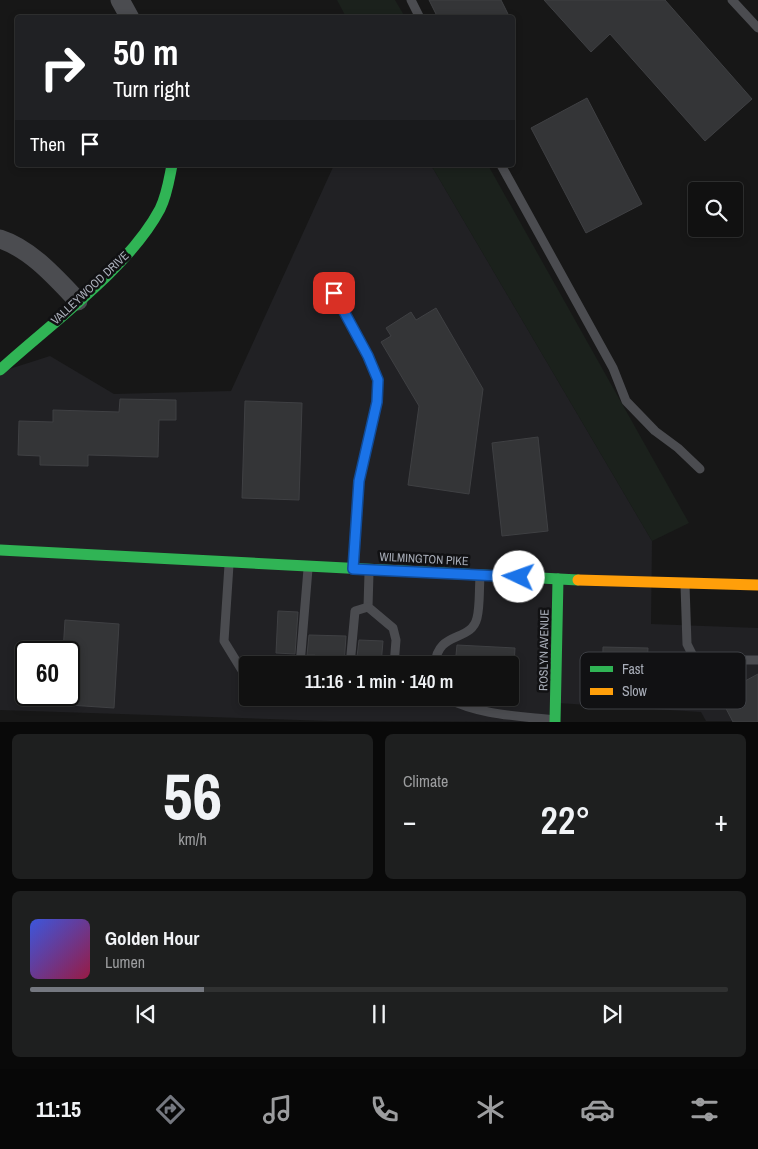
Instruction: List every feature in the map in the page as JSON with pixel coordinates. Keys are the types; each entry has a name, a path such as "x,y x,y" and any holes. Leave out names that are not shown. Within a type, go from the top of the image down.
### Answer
{"main road":[{"name":"VALLEYWOOD DRIVE","path":"0,370 129,254 149,227 164,198 172,167"},
{"name":"WILMINGTON PIKE","path":"0,550 558,579 758,585"},
{"name":"ROSLYN AVENUE","path":"555,721 558,579"}],"street":[{"path":"120,0 128,15"},
{"path":"0,239 24,252 49,271 78,301"}],"lane":[{"path":"411,0 418,15"},
{"path":"732,0 758,28"},
{"path":"502,167 613,368 626,401 655,431 678,448 700,469"},
{"path":"334,293 368,356 378,380 377,402 359,481 353,569"},
{"path":"229,562 224,641 239,665"},
{"path":"301,656 308,567"},
{"path":"368,608 369,570"},
{"path":"436,656 446,641 464,634 477,620 480,575"},
{"path":"685,583 687,644 691,652"},
{"path":"351,656 355,611 368,608"},
{"path":"368,608 393,628 396,640 395,656"},
{"path":"469,706 504,714 555,721"}],"shaded area":[{"path":"337,0 395,0 404,15 345,15"},
{"path":"333,167 432,167 652,541 651,624 758,628 758,721 706,721 701,712 653,709 746,709 746,652 580,652 580,704 557,703 555,722 329,721 0,710 0,372 50,356 114,394 231,391"},
{"path":"432,167 489,167 689,523 652,541"}],"building":[{"path":"429,0 501,0 508,15 436,15"},
{"path":"544,0 665,0 752,99 705,141 610,34 591,52"},
{"path":"587,98 642,204 586,233 531,128"},
{"path":"436,308 483,389 469,494 408,485 419,406 381,342 391,336 386,328 411,312 416,320"},
{"path":"120,399 176,400 176,420 159,420 158,457 88,455 88,466 40,465 40,456 18,455 19,421 53,422 53,410 119,412"},
{"path":"245,401 302,403 299,500 242,498"},
{"path":"538,437 548,531 502,536 492,443"},
{"path":"278,611 298,612 295,654 276,653"},
{"path":"65,620 119,624 114,708 80,706 80,641 64,641"},
{"path":"309,635 346,636 345,656 307,655"},
{"path":"359,640 383,641 382,656 357,656"},
{"path":"457,645 515,648 515,656 456,656"},
{"path":"603,647 648,648 648,652 603,652"},
{"path":"758,674 758,722 733,722 726,709 746,709 746,680"}],"traffic: fast":[{"path":"0,370 87,294 129,253 160,209 166,193 172,167"},
{"path":"0,550 578,580"},
{"path":"555,722 558,579"}],"traffic: slow":[{"path":"578,580 758,585"}],"route":[{"path":"334,293 368,356 378,380 377,402 359,481 354,532 353,569 519,577"}]}
